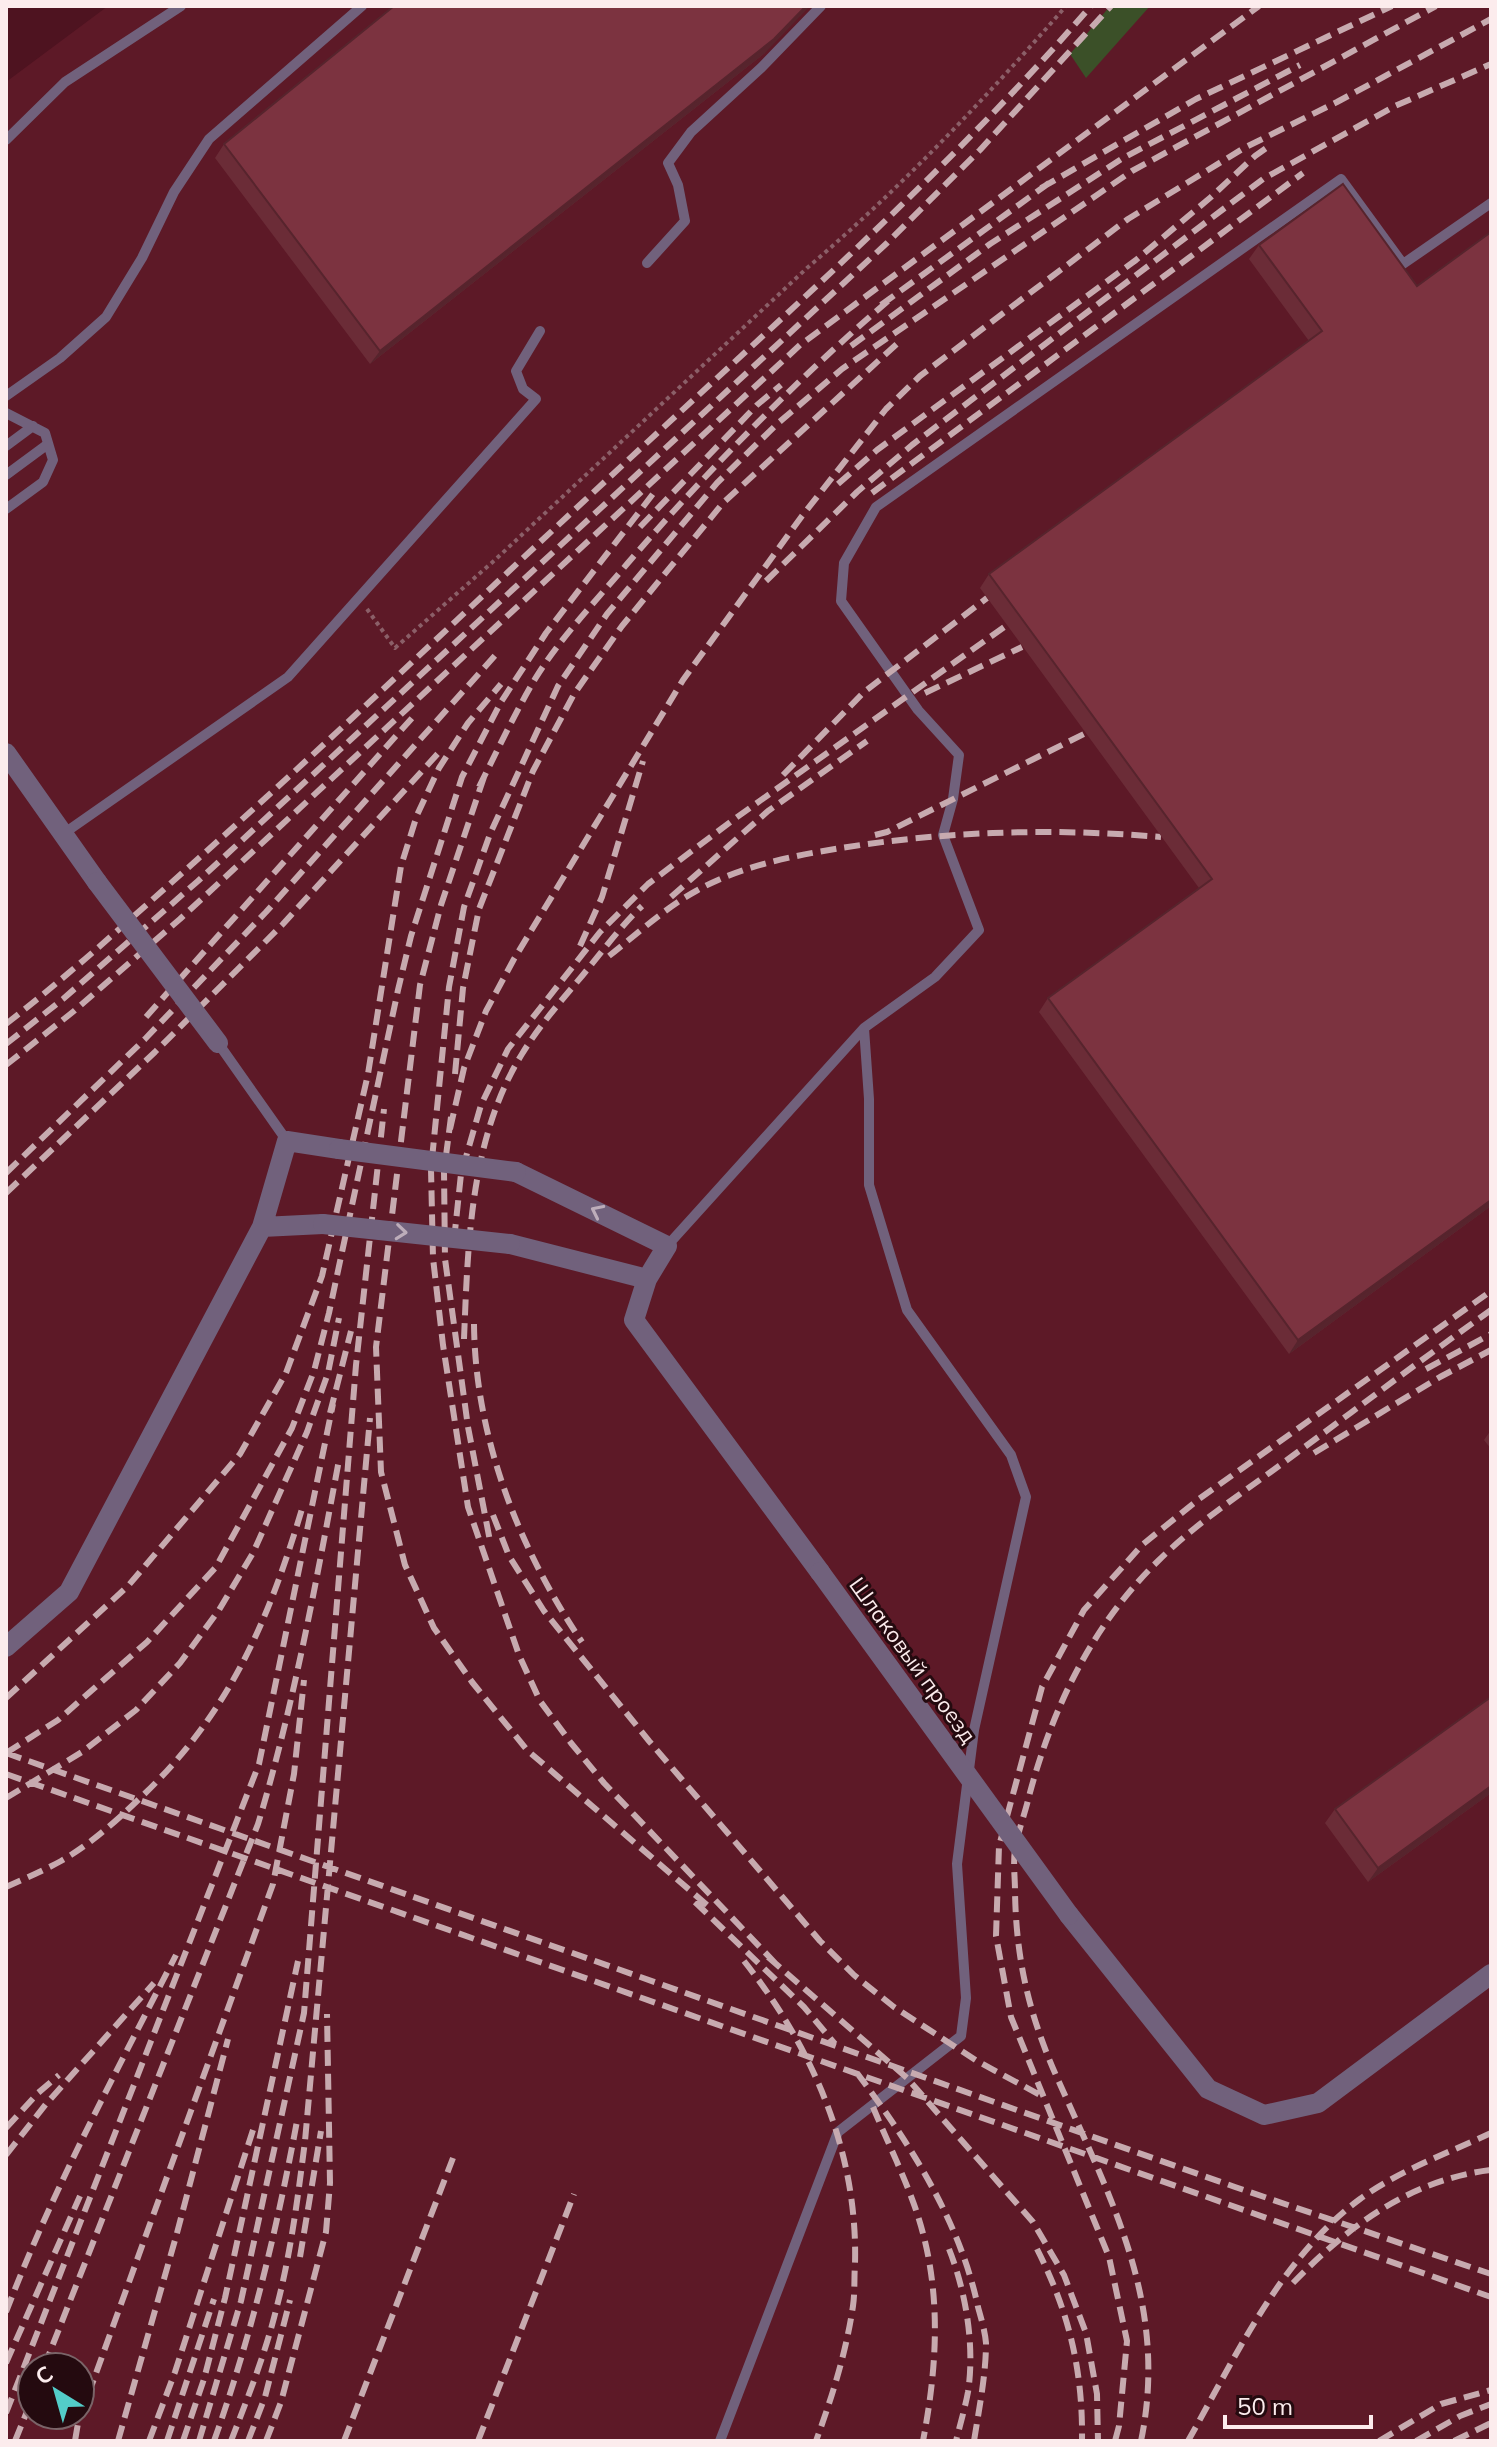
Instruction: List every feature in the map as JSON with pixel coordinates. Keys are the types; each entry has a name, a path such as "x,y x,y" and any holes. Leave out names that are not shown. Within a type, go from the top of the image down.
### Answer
{"street":[{"path":"6,753 97,882 218,1043"},
{"path":"6,1647 69,1592 262,1227 287,1141 516,1172 667,1246"},
{"path":"262,1227 323,1224 510,1244 647,1279"},
{"name":"Шлаковый проезд","path":"667,1246 647,1279 634,1320 1069,1915 1208,2089 1264,2115 1318,2103 1491,1974"}],"lane":[{"path":"6,140 65,82 181,6"},
{"path":"6,396 60,358 106,317 142,258 174,192 209,139 362,6"},
{"path":"647,263 685,221 678,185 668,163 691,132 761,68 821,6"},
{"path":"667,1246 864,1028 935,977 979,930 943,835 953,799 959,755 918,710 841,601 844,563 876,507 1341,179 1403,264 1491,203"},
{"path":"63,834 288,677 536,399 523,389 516,371 540,331"},
{"path":"6,413 45,433 53,460 43,482 6,509"},
{"path":"6,446 33,426"},
{"path":"6,475 48,444"},
{"path":"720,2441 838,2132 961,2036 966,1998 957,1864 974,1730 1026,1497 1011,1455 907,1310 869,1185 869,1099 864,1028"},
{"path":"218,1043 287,1141"}],"path":[{"path":"359,597 395,648 496,559 807,268 860,223 1066,6"}],"shaded area":[{"path":"108,6 1491,6 1491,2441 6,2441 6,82"}],"green space":[{"path":"1110,6 1150,6 1086,78 1070,54"}],"building":[{"path":"394,6 806,6 774,39 380,351 224,144"},
{"path":"1343,184 1417,286 1491,232 1491,1200 1298,1340 1048,998 1212,879 989,574 1322,331 1259,245"},
{"path":"1491,1697 1491,1786 1378,1868 1335,1809"}],"railway":[{"path":"6,1024 56,984 248,814 843,261 970,137 1091,6"},
{"path":"6,1044 63,999 198,881 887,243 980,150 1111,6"},
{"path":"6,1065 180,919 800,345 1259,6"},
{"path":"1041,188 1196,99 1392,6"},
{"path":"776,1964 604,1783 540,1701 519,1655 468,1507 433,1258 431,1169 449,987 464,907 490,834 558,686 607,614 717,483 777,424 842,369 1132,171 1436,6"},
{"path":"450,1129 464,1068 486,1011 514,959 683,680 802,516 886,409 920,376 1128,219 1244,148 1491,19"},
{"path":"766,581 857,492 912,445 1263,179 1395,106 1491,64"},
{"path":"851,346 990,244 1123,158 1300,65"},
{"path":"838,484 877,450 1136,260 1272,144"},
{"path":"872,493 1303,173"},
{"path":"881,305 1049,183"},
{"path":"479,787 535,679 579,620 721,461 786,394 889,300"},
{"path":"455,1074 463,988 479,909 533,771 574,694 622,626 723,503 900,341"},
{"path":"640,527 757,405 781,385"},
{"path":"6,1753 58,1720 147,1642 216,1567 292,1428 314,1371 329,1313 411,936 462,777 501,702 546,633 656,490"},
{"path":"783,775 864,692 987,598"},
{"path":"454,1240 461,1174 481,1105 508,1049 600,932 648,884 1007,625"},
{"path":"925,693 1022,647"},
{"path":"6,1173 145,1039 266,912 500,650"},
{"path":"6,1698 128,1586 240,1454 286,1373 322,1276 368,1074 401,866 417,815 439,768 468,723 501,684"},
{"path":"146,1017 412,718"},
{"path":"875,835 887,832 1086,733"},
{"path":"671,897 768,811 867,741"},
{"path":"6,1193 155,1052 283,924 442,749"},
{"path":"580,946 602,897 643,761"},
{"path":"484,777 441,905 420,985 376,1347 381,1472 405,1565 434,1628 472,1682 527,1750 707,1905"},
{"path":"609,956 662,913 696,891 730,875 785,859 881,842 961,835 1041,832 1161,837"},
{"path":"464,1339 467,1266 475,1192 492,1120 505,1086 543,1024 642,906"},
{"path":"199,2441 241,2301 304,2013 356,1365 384,1109"},
{"path":"451,1117 444,1171 445,1259 468,1427 490,1541"},
{"path":"1115,2441 1127,2341 1109,2257 1011,2017 996,1936 999,1846 1042,1687 1084,1610 1142,1545 1199,1499 1491,1291"},
{"path":"1141,2441 1148,2392 1147,2345 1141,2299 1116,2212 1040,2035 1026,1989 1018,1942 1014,1855 1036,1770 1061,1705 1093,1643 1112,1614 1158,1561 1221,1508 1491,1310"},
{"path":"6,1798 82,1752 136,1710 180,1663 219,1610 253,1553 307,1432 328,1373 339,1318"},
{"path":"474,1324 482,1408 505,1490 539,1569 582,1642"},
{"path":"330,1413 351,1331"},
{"path":"1426,1369 1491,1334"},
{"path":"1314,1453 1491,1350"},
{"path":"6,2413 259,1764 333,1404"},
{"path":"231,2441 273,2323 300,2182 370,1418"},
{"path":"50,2351 258,1824 293,1689 339,1460"},
{"path":"6,1887 61,1861 101,1833 169,1769 196,1736 220,1702 258,1630 302,1509"},
{"path":"493,1515 509,1556 544,1611 649,1741 820,1941 854,1975 894,2007 977,2061 1042,2096"},
{"path":"75,2441 78,2423 273,1884 294,1774 304,1680"},
{"path":"6,1753 1235,2187 1491,2274"},
{"path":"6,1774 1491,2297"},
{"path":"695,1902 804,2007 835,2044"},
{"path":"6,2312 65,2176 176,1955"},
{"path":"768,1957 907,2078 1033,2222 1064,2275 1086,2333 1097,2394 1098,2441"},
{"path":"183,2441 204,2379 225,2298 298,1961"},
{"path":"744,1961 769,1994 810,2066 826,2103 849,2182 854,2222 853,2306 838,2375 816,2441"},
{"path":"6,2155 46,2104 154,1983"},
{"path":"266,2441 281,2402 326,2232 330,2183 327,2014"},
{"path":"118,2441 228,2039"},
{"path":"857,2073 930,2184 946,2213 970,2275 986,2343 984,2380 974,2441"},
{"path":"6,2128 59,2075"},
{"path":"873,2107 916,2210 930,2267 934,2296 934,2353 923,2441"},
{"path":"214,2441 262,2282 297,2121"},
{"path":"149,2441 175,2372 253,2130"},
{"path":"300,2257 321,2131"},
{"path":"1188,2441 1242,2343 1283,2279 1332,2223 1360,2199 1391,2179 1491,2133"},
{"path":"344,2441 453,2158"},
{"path":"1293,2283 1336,2243 1382,2209 1434,2184 1491,2170"},
{"path":"478,2441 574,2194"},
{"path":"6,2363 80,2196"},
{"path":"949,2249 960,2283 970,2338 968,2392 956,2441"},
{"path":"1037,2249 1058,2296 1072,2342 1080,2390 1082,2441"},
{"path":"167,2441 214,2299"},
{"path":"248,2441 265,2397 290,2300"},
{"path":"1379,2441 1441,2404 1491,2390"},
{"path":"1416,2441 1460,2416 1491,2404"},
{"path":"1454,2441 1491,2423"},
{"path":"15,2441 19,2431"}]}
